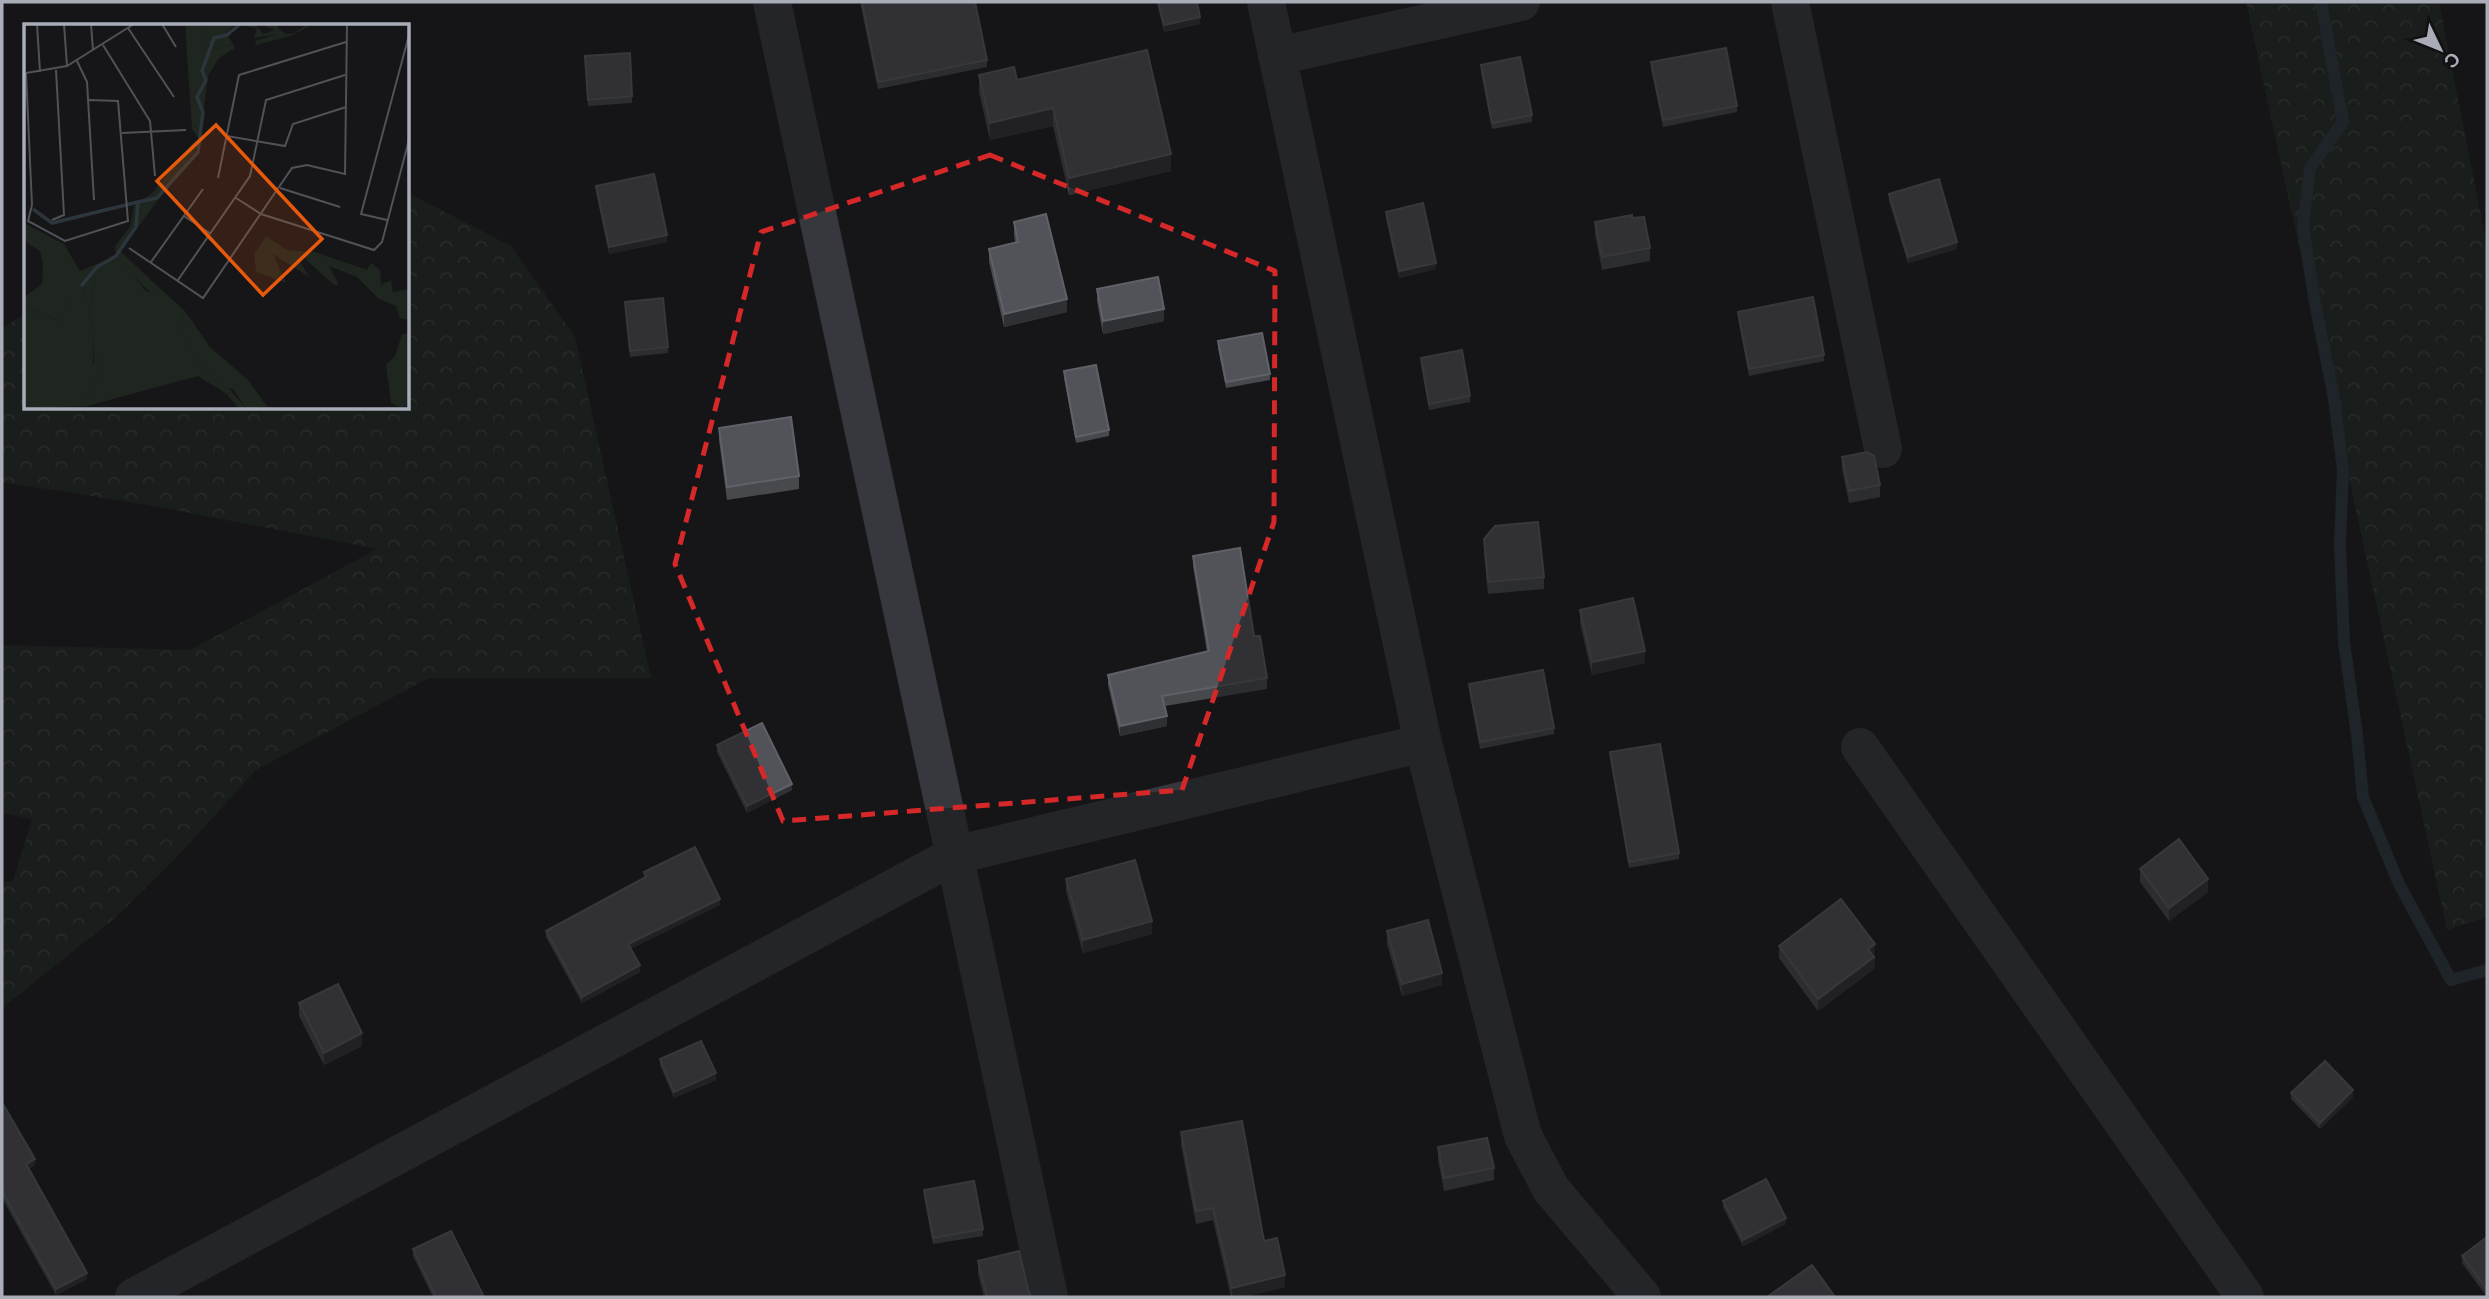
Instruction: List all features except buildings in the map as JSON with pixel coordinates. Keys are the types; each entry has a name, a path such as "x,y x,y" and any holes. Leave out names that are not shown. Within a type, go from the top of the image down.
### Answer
{"street":[{"path":"772,2 1049,1297"},
{"path":"1266,2 1423,743 1522,1136 1551,1189 1642,1297"},
{"path":"1277,56 1521,2"},
{"path":"1790,2 1884,449"},
{"path":"134,1297 955,855 1423,743"},
{"path":"1860,747 2245,1297"}],"highlighted area":[{"path":"990,155 1275,271 1274,522 1182,790 783,821 675,564 761,232"}],"green space":[{"path":"2246,2 2439,2 2487,247 2487,917 2447,930"},
{"path":"410,194 511,246 575,337 651,678 429,678 256,770 176,858 116,917 2,1008 2,883 13,881 32,819 2,813 2,645 190,650 377,549 143,504 2,482 2,328 24,314 24,410 410,410"}],"waterway":[{"path":"2321,2 2343,122 2310,168 2303,226 2334,398 2343,470 2340,545 2344,642 2363,797 2399,884 2451,980 2487,970"}]}
